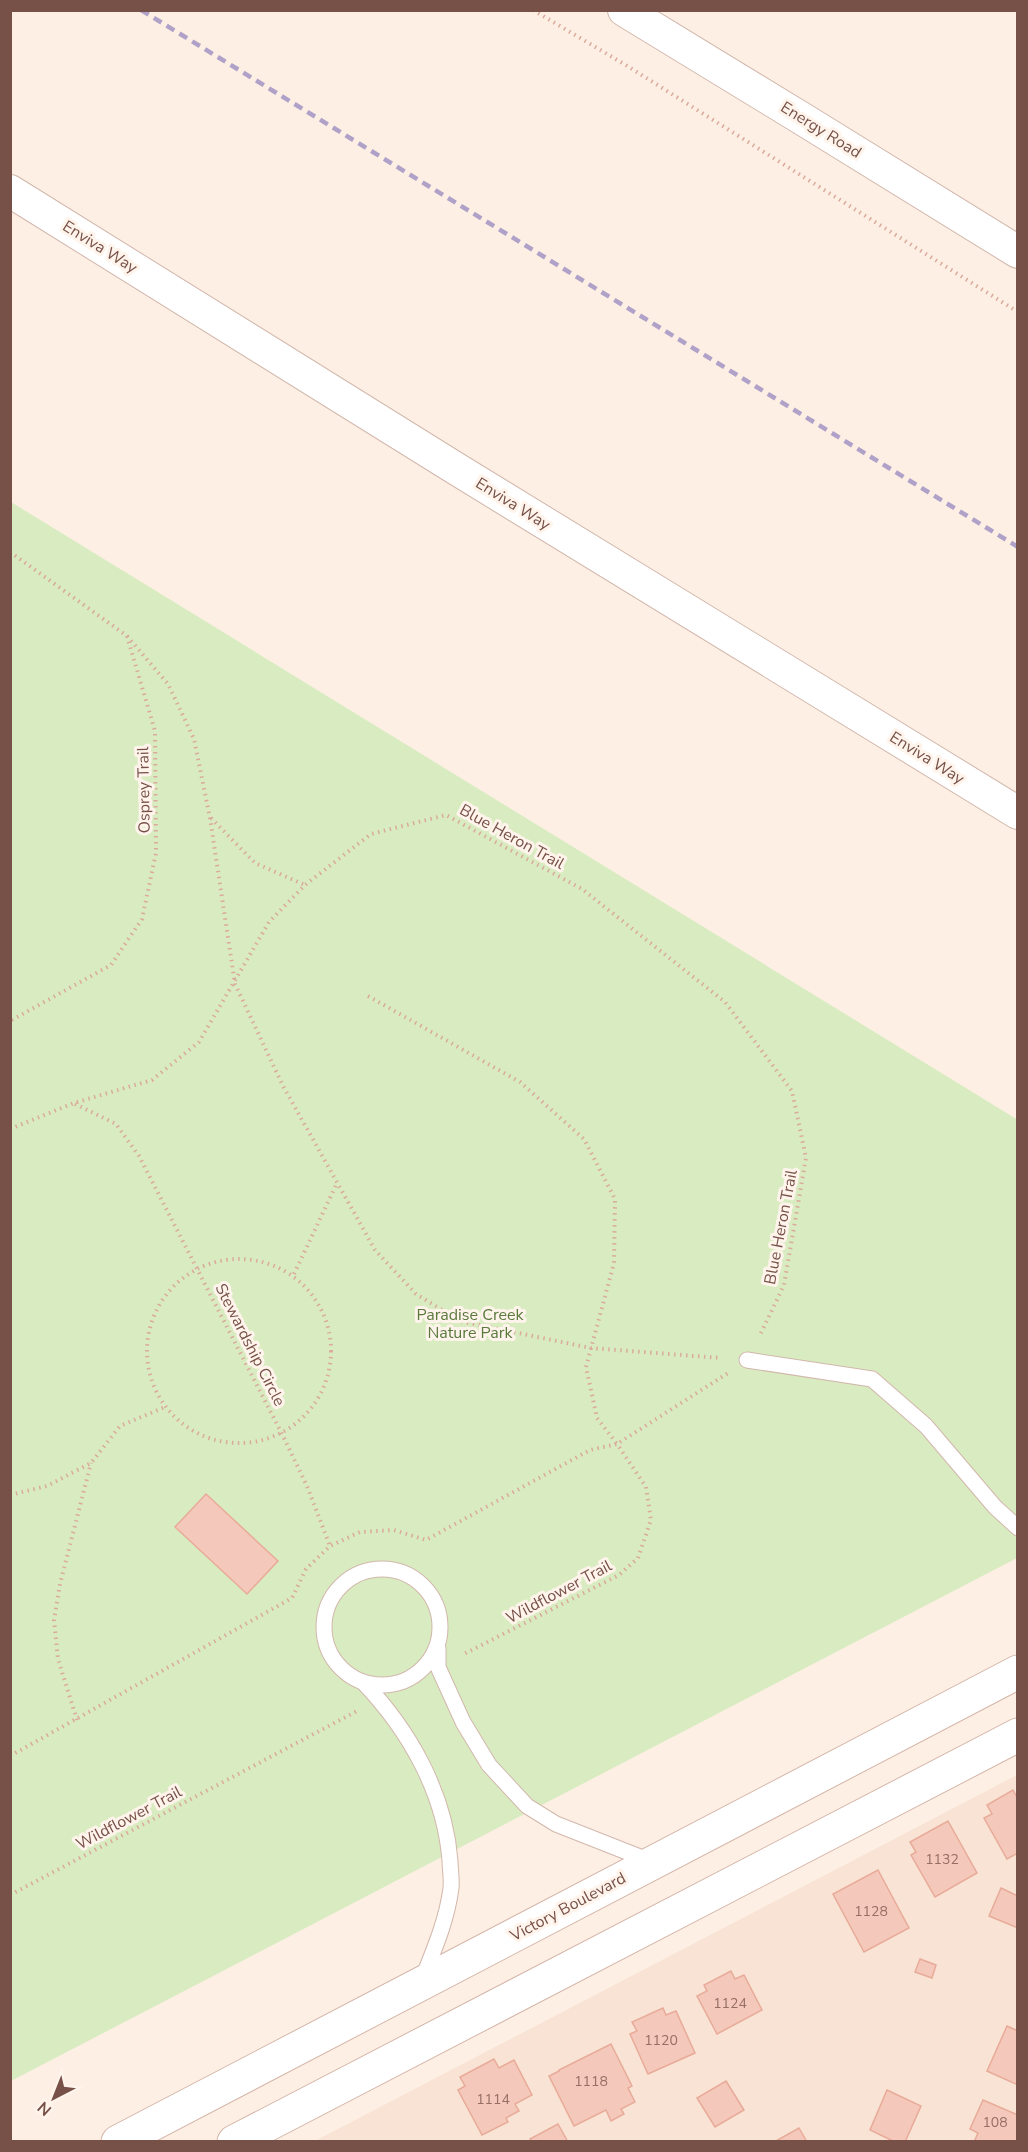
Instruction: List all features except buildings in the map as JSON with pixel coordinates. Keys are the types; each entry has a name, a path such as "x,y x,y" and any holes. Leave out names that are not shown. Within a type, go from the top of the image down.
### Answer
{"main road":[{"name":"Victory Boulevard","path":"118,2142 1017,1672"},
{"path":"234,2142 1017,1735"}],"street":[{"name":"Energy Road","path":"624,10 1017,252"},
{"name":"Enviva Way","path":"10,191 1017,813"}],"lane":[{"path":"747,1360 872,1379 926,1426 1017,1528"},
{"path":"421,1983 442,1928 452,1887 449,1849 441,1811 428,1775 400,1726 380,1699 363,1682 344,1670 332,1656 324,1630 327,1608 339,1588 357,1574 379,1569 402,1572 422,1584 435,1602 441,1624 438,1667 463,1722 489,1765 527,1806 556,1824 653,1862"},
{"path":"363,1682 386,1685 408,1680 426,1666 438,1647"}],"path":[{"path":"533,10 1017,312"},
{"path":"10,552 128,636 168,684 194,739 210,818 235,984 283,1086 375,1250 416,1294 460,1321 591,1348 747,1360"},
{"name":"Osprey Trail","path":"10,1021 111,965 142,919 156,852 155,731 128,636"},
{"name":"Blue Heron Trail","path":"10,1129 74,1103 152,1080 199,1042 235,984 269,922 305,885 371,834 446,814 582,889 725,1002 792,1091 806,1158 784,1285 747,1360"},
{"path":"210,818 255,863 305,885"},
{"path":"368,996 520,1083 584,1139 615,1198 614,1263 586,1367 597,1418 616,1444"},
{"name":"Stewardship Circle","path":"74,1103 116,1124 139,1156 282,1434 307,1486 330,1546"},
{"path":"294,1274 337,1182"},
{"name":"Stewardship Circle","path":"232,1258 268,1263 294,1274 322,1310 332,1345 327,1381 309,1412 282,1434 246,1444 210,1439 179,1421 165,1407 156,1392 146,1357 151,1322 169,1290 198,1268 232,1258"},
{"path":"10,1756 292,1598 306,1569 330,1546 360,1532 394,1530 426,1540 590,1450 616,1444 747,1360"},
{"path":"10,1495 48,1486 91,1462 120,1426 165,1407"},
{"name":"Wildflower Trail","path":"10,1895 438,1667 619,1575 638,1558 651,1520 646,1487 616,1444"},
{"path":"77,1720 58,1659 54,1620 60,1584 91,1462"}],"shaded area":[{"path":"1017,1775 1017,2141 315,2141"}],"green space":[{"name":"Paradise Creek Nature Park","path":"11,502 1018,1120 1017,1558 11,2081"}],"railway":[{"path":"141,10 1018,547"}]}
